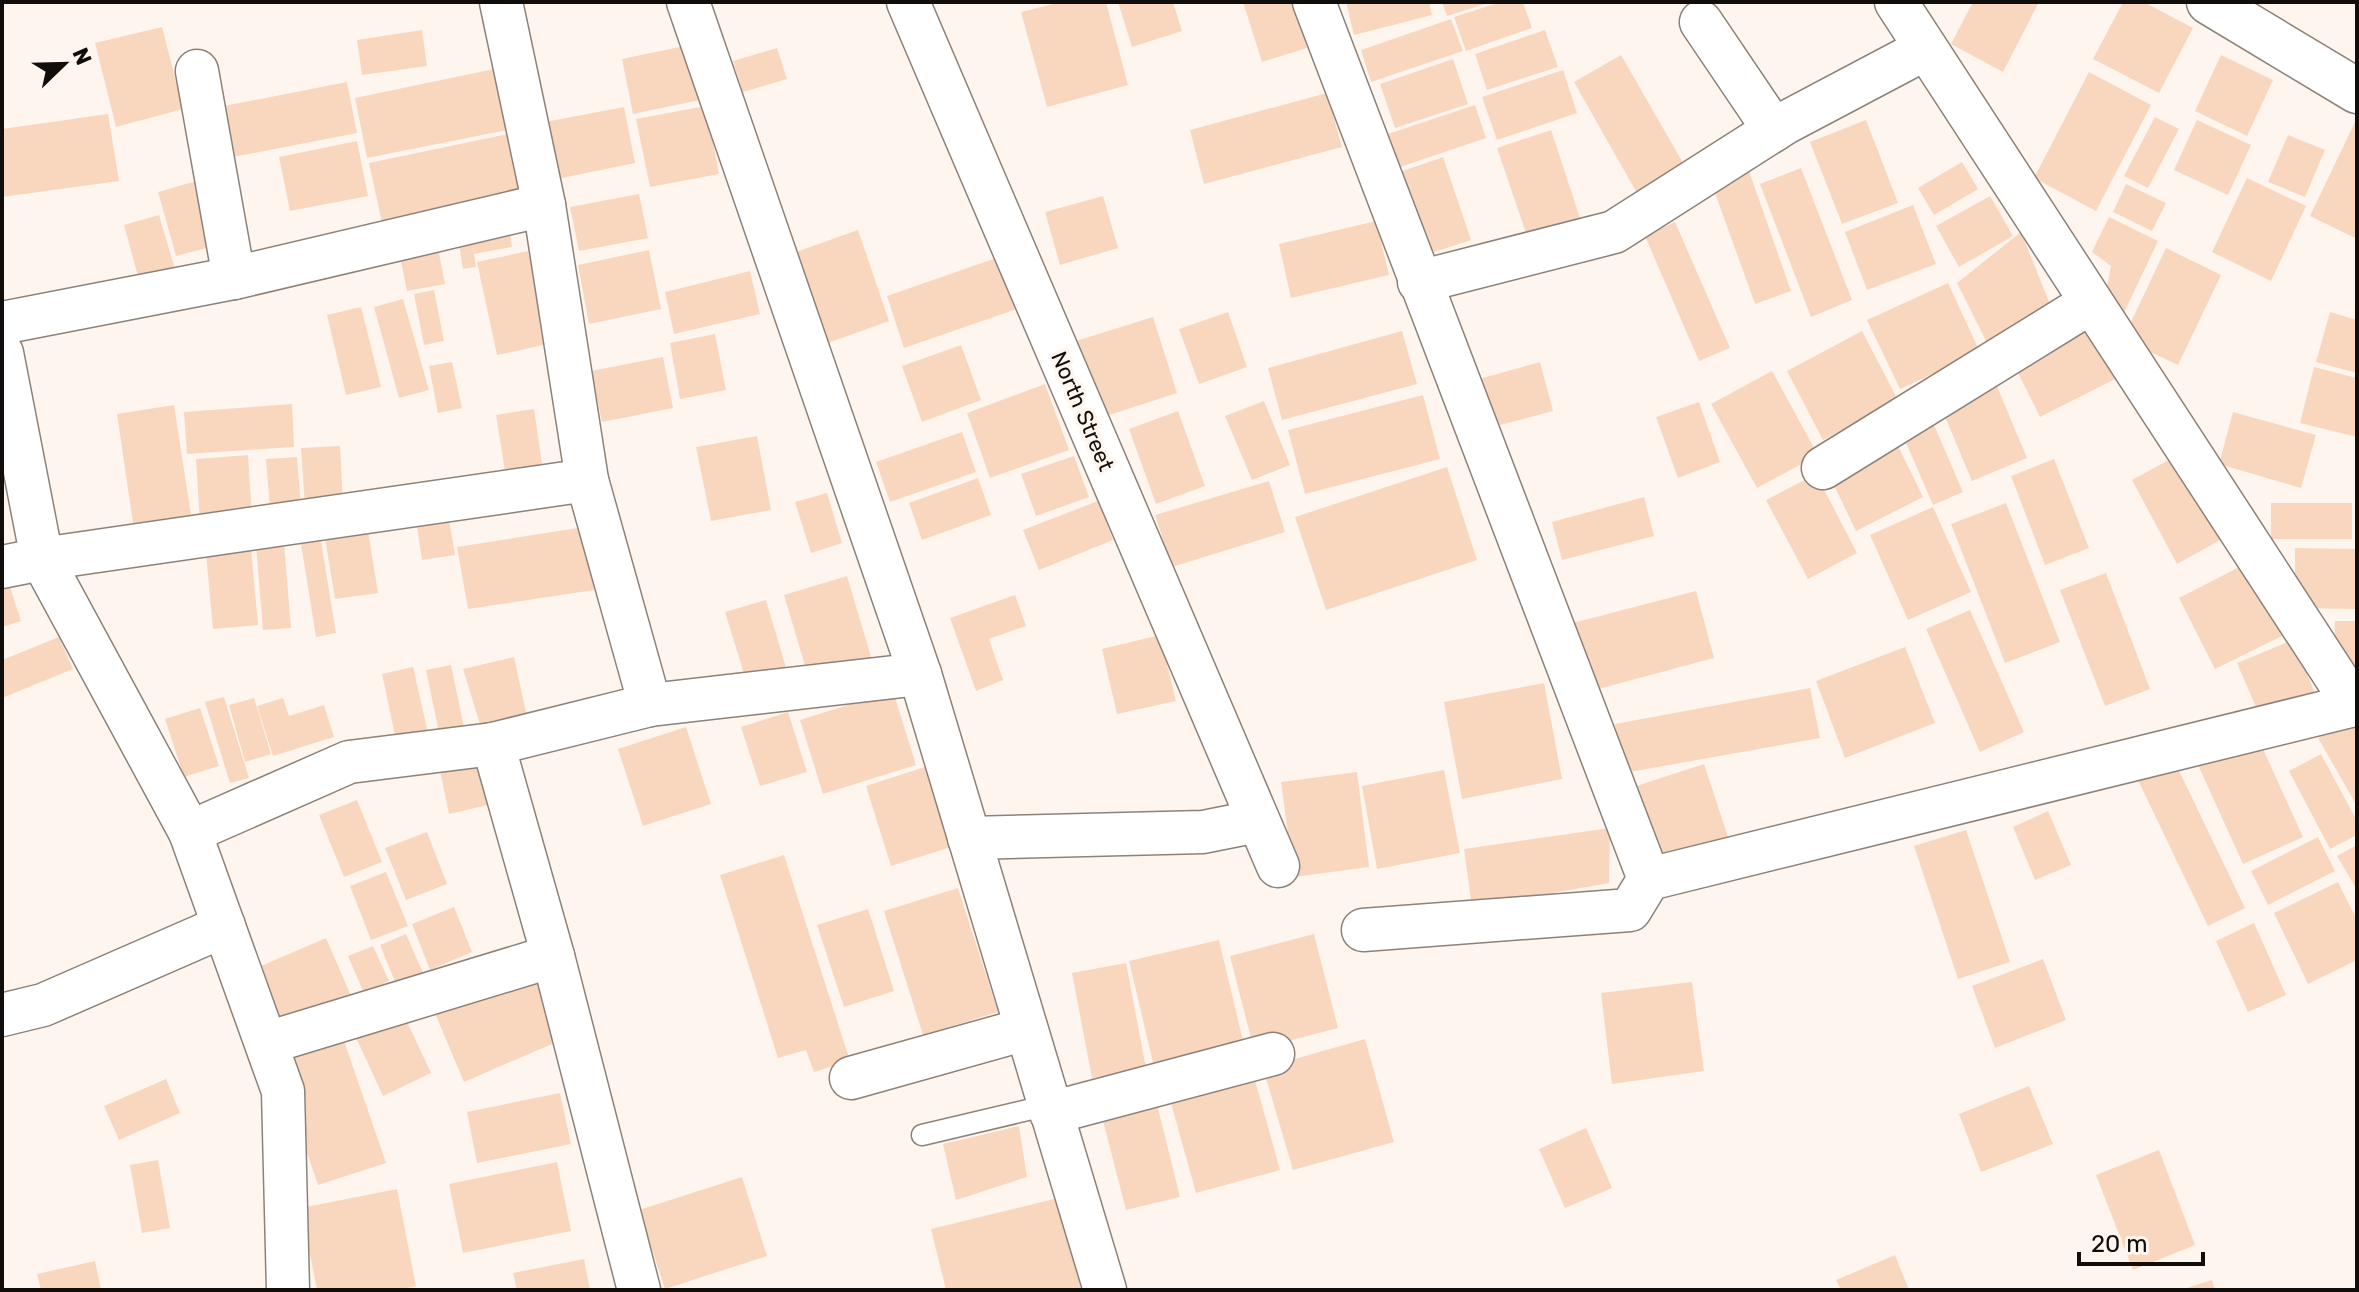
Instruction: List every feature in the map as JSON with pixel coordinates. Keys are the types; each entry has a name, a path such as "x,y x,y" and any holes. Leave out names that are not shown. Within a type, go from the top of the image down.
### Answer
{"street":[{"path":"501,2 544,205 587,480 650,705"},
{"path":"688,2 920,674 1105,1290"},
{"name":"North Street","path":"908,2 1278,866"},
{"path":"1314,2 1649,879"},
{"path":"1363,930 1630,910 1649,879 2355,705 1896,2"},
{"path":"2209,2 2357,91"},
{"path":"1701,22 1774,130"},
{"path":"1419,282 1614,232 1774,130 1925,49"},
{"path":"197,71 234,278"},
{"path":"2,323 234,278 544,205"},
{"path":"1823,468 2090,303"},
{"path":"2,353 42,559 190,832 283,1091 288,1290"},
{"path":"2,567 587,480"},
{"path":"190,832 349,762 493,744 650,705 920,674"},
{"path":"493,744 553,956 639,1290"},
{"path":"969,838 1203,832 1258,821"},
{"path":"2,1015 43,1005 224,926"},
{"path":"267,1043 553,956"},
{"path":"851,1078 1026,1029"},
{"path":"1050,1109 1273,1054"}],"lane":[{"path":"922,1135 1050,1109"}],"building":[{"path":"1061,2 1106,2 1128,85 1047,107 1021,12"},
{"path":"1118,2 1173,2 1182,31 1132,47"},
{"path":"1243,2 1293,2 1307,48 1262,62"},
{"path":"1346,2 1429,2 1432,15 1354,35"},
{"path":"1442,2 1488,2 1488,3 1447,16"},
{"path":"1501,2 1523,2 1532,28 1466,51 1454,17"},
{"path":"1973,2 2039,2 2003,72 1951,44"},
{"path":"2123,2 2144,2 2193,28 2159,93 2093,59"},
{"path":"1451,19 1463,51 1371,82 1361,50"},
{"path":"162,27 183,109 116,127 95,43"},
{"path":"422,30 427,66 362,75 357,40"},
{"path":"1545,30 1558,67 1487,90 1475,54"},
{"path":"689,45 700,100 633,114 622,59"},
{"path":"777,48 787,79 743,92 733,61"},
{"path":"1621,55 1690,175 1642,202 1574,82"},
{"path":"2221,55 2273,80 2247,136 2195,111"},
{"path":"1453,59 1468,104 1395,128 1380,84"},
{"path":"499,68 512,129 367,158 355,98"},
{"path":"1563,70 1577,113 1497,140 1482,97"},
{"path":"2089,72 2151,105 2096,211 2034,178"},
{"path":"347,82 357,133 223,159 214,108"},
{"path":"1327,93 1342,147 1204,184 1190,130"},
{"path":"1475,105 1486,138 1400,167 1388,134"},
{"path":"706,106 719,174 650,187 636,119"},
{"path":"624,107 635,163 557,179 545,122"},
{"path":"108,114 119,181 2,197 2,129"},
{"path":"2155,117 2179,129 2148,188 2124,176"},
{"path":"1866,120 1898,203 1842,224 1810,142"},
{"path":"2197,120 2251,145 2228,195 2174,170"},
{"path":"2355,122 2357,233 2355,238 2310,216"},
{"path":"1551,130 1580,218 1527,236 1497,148"},
{"path":"512,133 526,204 384,232 369,163"},
{"path":"2288,135 2325,150 2305,197 2268,182"},
{"path":"357,141 368,196 290,211 279,157"},
{"path":"1443,157 1471,240 1422,256 1394,174"},
{"path":"1962,162 1978,189 1934,215 1918,188"},
{"path":"1748,168 1791,291 1755,304 1711,182"},
{"path":"1801,168 1852,300 1811,317 1760,184"},
{"path":"2247,178 2306,206 2271,281 2212,252"},
{"path":"200,180 218,245 176,256 158,192"},
{"path":"2126,184 2166,203 2152,231 2113,212"},
{"path":"639,194 648,238 579,251 570,207"},
{"path":"1103,196 1118,248 1060,265 1045,212"},
{"path":"1990,196 2013,236 1959,267 1936,226"},
{"path":"1913,205 1936,264 1867,290 1845,232"},
{"path":"159,215 175,269 139,280 124,225"},
{"path":"2109,217 2158,241 2121,319 2106,292 2111,266 2092,252"},
{"path":"1376,221 1389,275 1291,298 1279,244"},
{"path":"1675,222 1730,348 1699,361 1645,236"},
{"path":"509,223 512,247 474,254 476,267 463,269 457,231"},
{"path":"858,230 889,321 828,343 796,252"},
{"path":"2021,232 2056,319 1988,345 1957,283"},
{"path":"435,233 445,284 407,291 397,241"},
{"path":"2166,248 2221,275 2178,365 2123,339"},
{"path":"649,250 661,309 589,324 578,265"},
{"path":"528,251 548,344 497,355 477,262"},
{"path":"999,257 1017,309 904,348 887,296"},
{"path":"750,271 760,314 674,334 665,292"},
{"path":"1948,283 1980,352 1900,389 1867,320"},
{"path":"434,290 444,341 424,345 414,294"},
{"path":"403,299 429,390 399,398 374,307"},
{"path":"361,307 381,387 346,395 327,315"},
{"path":"1228,312 1247,367 1199,384 1179,329"},
{"path":"2330,312 2357,320 2357,373 2316,362"},
{"path":"1153,317 1177,393 1100,418 1076,341"},
{"path":"2092,320 2121,376 2040,417 2012,361"},
{"path":"1402,331 1417,384 1282,420 1268,368"},
{"path":"1862,331 1898,400 1823,440 1787,371"},
{"path":"715,334 726,390 680,399 670,343"},
{"path":"961,345 981,400 922,422 902,366"},
{"path":"663,357 673,408 602,422 591,371"},
{"path":"452,362 462,408 438,413 429,366"},
{"path":"1540,362 1553,411 1481,430 1468,382"},
{"path":"2314,367 2357,378 2357,437 2300,423"},
{"path":"1772,371 1818,455 1757,488 1711,404"},
{"path":"1045,384 1069,450 990,478 967,413"},
{"path":"1996,384 2027,458 1972,481 1941,407"},
{"path":"1423,395 1440,459 1305,494 1288,430"},
{"path":"1264,401 1290,465 1252,480 1225,416"},
{"path":"1699,402 1720,462 1678,478 1656,417"},
{"path":"292,404 294,447 187,454 184,412"},
{"path":"174,405 191,515 133,523 117,414"},
{"path":"534,409 545,484 508,490 496,415"},
{"path":"1178,411 1205,486 1156,504 1129,429"},
{"path":"2233,412 2316,435 2301,488 2219,464"},
{"path":"1931,418 1963,492 1933,505 1901,431"},
{"path":"962,432 976,472 890,502 876,462"},
{"path":"757,436 771,510 711,521 696,447"},
{"path":"1897,444 1923,497 1856,531 1830,477"},
{"path":"340,446 343,504 305,506 301,448"},
{"path":"248,455 252,518 200,521 196,459"},
{"path":"1074,456 1089,497 1036,516 1021,474"},
{"path":"2176,456 2222,539 2177,564 2132,480"},
{"path":"297,457 301,507 270,509 266,459"},
{"path":"2054,459 2089,548 2045,565 2011,476"},
{"path":"1447,467 1477,560 1326,610 1295,517"},
{"path":"1816,474 1857,553 1808,579 1766,500"},
{"path":"978,478 991,515 922,540 909,503"},
{"path":"1269,481 1285,532 1172,567 1155,515"},
{"path":"827,493 842,543 811,553 795,502"},
{"path":"1644,497 1654,536 1562,560 1552,522"},
{"path":"1098,501 1113,540 1039,570 1023,530"},
{"path":"2006,503 2060,642 2005,663 1951,524"},
{"path":"2271,503 2352,503 2352,539 2271,539"},
{"path":"1933,507 1971,592 1908,620 1870,535"},
{"path":"449,520 455,555 422,560 417,526"},
{"path":"367,525 378,593 335,599 324,532"},
{"path":"584,527 594,590 468,609 457,547"},
{"path":"283,531 291,628 263,630 255,533"},
{"path":"250,538 258,625 213,629 205,543"},
{"path":"321,541 336,633 316,637 301,544"},
{"path":"2295,548 2355,549 2355,609 2295,608"},
{"path":"2247,563 2284,635 2215,669 2179,598"},
{"path":"2106,573 2150,689 2105,706 2060,590"},
{"path":"847,576 872,660 809,679 784,595"},
{"path":"10,587 21,621 2,627 2,590"},
{"path":"1696,591 1714,658 1587,692 1569,624"},
{"path":"1015,595 1026,626 989,639 1003,680 976,691 950,618"},
{"path":"766,600 789,678 749,690 725,612"},
{"path":"1970,610 2024,732 1980,752 1926,629"},
{"path":"2335,621 2357,621 2357,666 2334,665"},
{"path":"1160,635 1176,701 1117,714 1102,649"},
{"path":"59,637 73,669 2,698 2,660"},
{"path":"2293,640 2317,698 2262,721 2237,663"},
{"path":"1905,647 1935,723 1845,758 1816,681"},
{"path":"514,657 527,717 482,731 463,669"},
{"path":"451,665 465,732 440,737 426,670"},
{"path":"413,667 428,733 396,740 382,674"},
{"path":"1544,683 1562,779 1462,799 1444,702"},
{"path":"1810,688 1820,738 1624,773 1615,724"},
{"path":"893,691 916,765 823,794 800,720"},
{"path":"224,697 249,778 230,783 205,702"},
{"path":"254,698 271,754 245,762 229,705"},
{"path":"283,698 289,716 324,705 334,737 273,756 257,706"},
{"path":"200,708 219,766 184,777 165,719"},
{"path":"788,712 807,772 760,786 741,727"},
{"path":"2357,715 2357,806 2318,738"},
{"path":"686,727 711,804 643,826 618,749"},
{"path":"2258,738 2303,837 2243,864 2198,765"},
{"path":"2321,754 2357,821 2357,835 2330,849 2289,771"},
{"path":"2172,756 2245,908 2208,926 2135,774"},
{"path":"481,757 492,804 449,814 439,766"},
{"path":"1704,764 1728,837 1648,863 1624,790"},
{"path":"928,766 954,846 891,866 866,786"},
{"path":"1444,770 1460,853 1377,869 1362,786"},
{"path":"1357,772 1369,867 1294,877 1281,782"},
{"path":"357,800 382,862 344,877 319,815"},
{"path":"2048,811 2071,865 2035,880 2013,827"},
{"path":"1610,828 1609,883 1472,907 1464,849"},
{"path":"1966,830 2010,962 1958,979 1914,846"},
{"path":"427,832 447,884 406,900 385,848"},
{"path":"2318,837 2335,871 2268,905 2251,871"},
{"path":"2357,845 2357,890 2337,856"},
{"path":"784,855 850,1061 814,1072 806,1050 778,1058 720,875"},
{"path":"386,872 408,926 371,940 350,886"},
{"path":"2338,882 2357,920 2357,960 2308,984 2274,913"},
{"path":"958,888 998,1012 923,1035 884,911"},
{"path":"454,907 472,952 430,970 412,924"},
{"path":"868,909 894,991 844,1007 817,925"},
{"path":"2254,923 2286,995 2248,1012 2216,941"},
{"path":"406,934 423,973 396,984 380,945"},
{"path":"1314,934 1338,1028 1254,1050 1230,956"},
{"path":"326,938 351,996 279,1027 254,969"},
{"path":"1219,940 1244,1045 1154,1067 1129,961"},
{"path":"373,946 389,981 364,993 348,956"},
{"path":"2043,959 2066,1020 1995,1048 1972,986"},
{"path":"1126,963 1146,1068 1092,1078 1072,973"},
{"path":"538,966 568,1037 464,1082 434,1011"},
{"path":"1692,982 1704,1071 1612,1084 1601,993"},
{"path":"401,1009 431,1073 383,1096 353,1031"},
{"path":"342,1035 386,1163 318,1185 275,1058"},
{"path":"1365,1039 1394,1142 1293,1170 1263,1068"},
{"path":"1253,1073 1280,1170 1196,1193 1169,1096"},
{"path":"166,1079 180,1113 119,1140 104,1106"},
{"path":"2029,1086 2053,1144 1981,1172 1959,1114"},
{"path":"560,1093 571,1144 477,1163 467,1112"},
{"path":"1157,1104 1180,1197 1126,1210 1102,1117"},
{"path":"1019,1126 1027,1177 956,1200 943,1144"},
{"path":"1586,1128 1612,1188 1565,1208 1539,1149"},
{"path":"2159,1150 2195,1245 2133,1270 2096,1175"},
{"path":"158,1160 170,1228 142,1233 130,1165"},
{"path":"557,1162 571,1231 463,1253 449,1184"},
{"path":"742,1177 767,1256 665,1289 639,1210"},
{"path":"397,1189 416,1286 398,1290 317,1290 301,1208"},
{"path":"1058,1198 1081,1290 946,1290 931,1229"},
{"path":"1895,1255 1909,1290 1841,1290 1836,1280"},
{"path":"584,1259 590,1290 517,1290 513,1273"},
{"path":"95,1261 101,1290 41,1290 37,1274"},
{"path":"2212,1280 2215,1290 2184,1289"}]}
